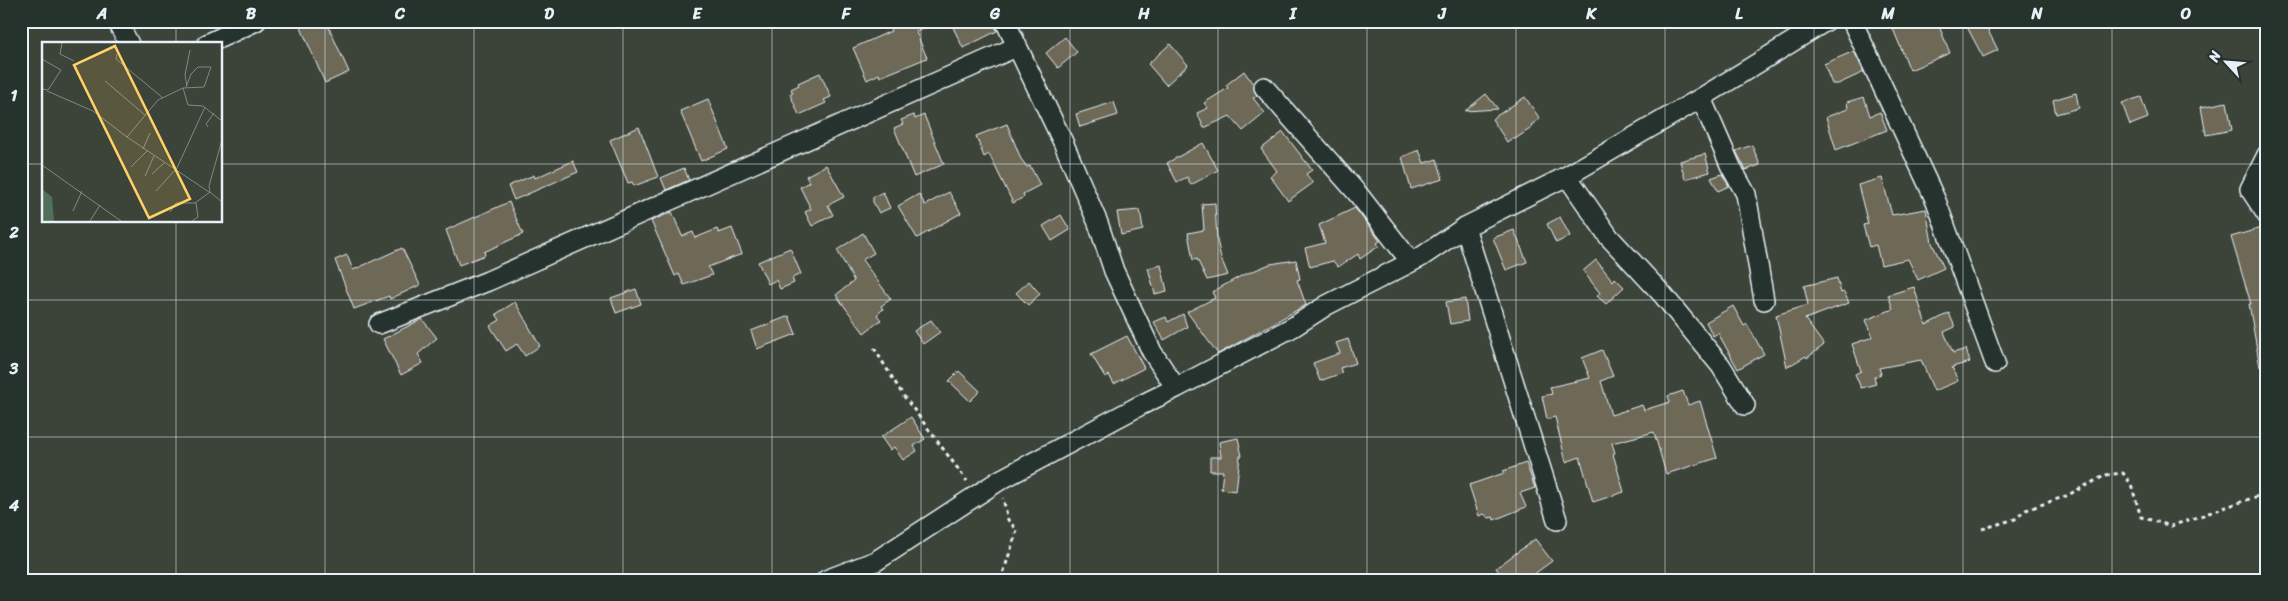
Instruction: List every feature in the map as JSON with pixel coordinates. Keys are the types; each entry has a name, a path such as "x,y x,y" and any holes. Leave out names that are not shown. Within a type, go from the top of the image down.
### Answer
{"street":[{"path":"117,21 128,42"},
{"path":"211,42 256,21"},
{"path":"1006,21 1016,47 1037,85 1063,142 1098,223 1121,287 1152,352 1176,388"},
{"path":"826,580 876,561 1000,480 1138,406 1293,328 1328,305 1411,262 1465,227 1567,176 1701,98 1826,21"},
{"path":"1852,21 1936,201 1995,363"},
{"path":"379,324 488,281 1016,47"},
{"path":"1264,87 1358,194 1411,262"},
{"path":"1701,98 1746,194 1764,300"},
{"path":"2267,155 2250,189 2267,215"},
{"path":"1567,176 1609,237 1663,295 1721,366 1746,405"},
{"path":"1465,227 1557,520"}],"path":[{"path":"874,348 903,395 978,496"},
{"path":"1982,529 2014,519 2026,510 2066,496 2106,475 2123,473 2131,484 2142,517 2171,526 2267,493"},
{"path":"1000,480 1008,520 1017,530 1001,580"}],"building":[{"path":"298,21 326,21 349,72 325,83"},
{"path":"898,21 940,21 916,32 927,58 880,77 879,74 867,80 853,48 891,31 889,25"},
{"path":"950,21 994,21 997,31 963,48"},
{"path":"1911,21 1937,21 1950,53 1910,70 1893,29"},
{"path":"1978,21 1983,21 1998,50 1983,57 1967,27"},
{"path":"1065,37 1077,52 1058,68 1046,53"},
{"path":"1170,44 1188,65 1166,85 1148,64"},
{"path":"1854,51 1864,72 1838,84 1832,84 1824,64"},
{"path":"1244,71 1253,84 1257,96 1253,98 1265,113 1243,131 1230,116 1204,128 1197,113 1208,108 1204,103 1228,88 1226,85"},
{"path":"820,73 831,97 824,100 826,103 799,115 790,94 793,93 791,89 799,85 798,83"},
{"path":"2076,93 2079,108 2056,114 2053,100"},
{"path":"1486,94 1498,109 1465,111"},
{"path":"1525,97 1540,119 1531,125 1533,127 1507,142 1492,119"},
{"path":"1864,97 1870,116 1880,112 1887,130 1836,150 1826,117 1848,109 1847,102"},
{"path":"2141,97 2148,118 2130,125 2122,103"},
{"path":"708,99 728,149 701,161 680,111"},
{"path":"1114,102 1118,115 1080,127 1076,114"},
{"path":"2227,102 2232,130 2206,135 2201,107"},
{"path":"914,115 915,119 924,115 944,164 914,177 894,128 903,124 901,120"},
{"path":"1007,124 1021,159 1027,167 1030,166 1040,185 1023,194 1024,197 1013,203 989,154 984,157 976,136"},
{"path":"639,127 658,177 634,186 632,182 628,183 610,140"},
{"path":"1283,132 1312,170 1306,174 1313,183 1288,201 1270,176 1277,171 1261,149"},
{"path":"1203,143 1218,170 1191,185 1187,177 1177,182 1167,163"},
{"path":"1752,145 1760,165 1746,170 1736,151"},
{"path":"1419,150 1424,163 1437,159 1443,179 1411,189 1402,157"},
{"path":"1705,154 1710,172 1685,179 1680,161"},
{"path":"573,161 578,172 514,200 508,186 534,175 535,178"},
{"path":"826,165 844,197 828,205 833,215 812,226 805,212 811,209 800,187 809,182 806,176"},
{"path":"684,168 689,180 666,190 661,178"},
{"path":"1722,174 1729,186 1718,191 1711,178"},
{"path":"1882,178 1892,215 1926,209 1932,243 1944,268 1918,280 1908,259 1881,265 1876,245 1869,247 1863,225 1868,224 1858,185"},
{"path":"883,192 890,208 879,213 873,202 873,197"},
{"path":"949,192 961,213 917,238 898,206 919,194 925,205"},
{"path":"509,202 523,234 484,252 485,255 459,265 446,230"},
{"path":"1215,203 1217,240 1221,258 1228,275 1207,280 1197,259 1193,260 1188,233 1204,230 1202,204"},
{"path":"1355,208 1380,241 1377,243 1379,246 1360,259 1358,254 1338,267 1333,261 1310,267 1305,248 1325,243 1319,225"},
{"path":"1140,210 1143,230 1121,235 1117,212"},
{"path":"672,212 682,236 693,232 695,238 717,229 719,233 732,228 742,254 708,267 712,275 684,285 679,274 675,276 651,221"},
{"path":"1061,215 1070,230 1052,241 1043,226"},
{"path":"1560,217 1570,236 1556,243 1547,224"},
{"path":"2261,228 2267,246 2267,366 2260,367 2249,304 2251,304 2231,237"},
{"path":"1514,230 1527,262 1506,270 1493,238"},
{"path":"863,233 874,253 862,260 891,299 881,306 883,309 877,315 881,320 864,333 836,295 854,281 837,250"},
{"path":"402,248 420,285 390,299 389,296 354,309 335,260 347,255 353,270"},
{"path":"790,248 801,274 792,278 794,283 780,289 776,280 768,284 758,262"},
{"path":"1296,260 1300,279 1297,280 1306,305 1218,354 1187,312 1215,298 1212,292 1241,276 1270,264"},
{"path":"1596,260 1613,281 1615,278 1624,287 1606,304 1597,296 1600,293 1583,271"},
{"path":"1161,265 1167,291 1155,294 1148,268"},
{"path":"1837,278 1841,293 1844,292 1849,303 1805,319 1824,345 1807,358 1806,356 1787,367 1776,315 1808,305 1804,286"},
{"path":"1029,281 1040,294 1028,305 1016,293"},
{"path":"1914,287 1926,325 1949,313 1955,327 1944,332 1953,353 1966,349 1970,362 1952,367 1958,381 1934,391 1921,360 1879,368 1881,374 1874,377 1876,384 1861,388 1855,374 1861,371 1852,344 1873,337 1866,320 1893,309 1888,295"},
{"path":"636,289 641,304 616,313 611,298"},
{"path":"1465,299 1468,321 1450,324 1446,302"},
{"path":"515,302 540,346 525,356 517,344 506,351 490,326 500,320 496,314"},
{"path":"1733,306 1744,326 1747,324 1764,354 1738,369 1718,333 1713,336 1706,322"},
{"path":"1183,314 1187,327 1164,340 1154,322 1166,317 1168,322"},
{"path":"789,316 796,334 757,349 751,331"},
{"path":"422,319 437,338 418,354 423,363 401,375 383,339"},
{"path":"931,320 940,332 923,344 914,331"},
{"path":"1127,336 1144,368 1114,384 1109,375 1105,377 1091,354"},
{"path":"1348,339 1356,363 1340,368 1342,373 1320,381 1313,363 1340,353 1336,343"},
{"path":"1602,350 1613,376 1601,381 1611,415 1642,405 1644,410 1670,402 1668,396 1683,391 1688,405 1700,401 1717,458 1666,474 1654,432 1612,443 1615,453 1613,454 1624,492 1593,502 1580,457 1566,462 1555,417 1547,419 1542,396 1552,394 1550,387 1590,378 1582,358"},
{"path":"959,371 980,391 970,401 949,381"},
{"path":"911,417 925,439 914,446 917,451 903,460 894,447 890,450 881,437"},
{"path":"1238,438 1242,456 1240,456 1236,491 1221,489 1223,471 1210,471 1210,457 1221,457 1219,442"},
{"path":"1526,463 1535,488 1520,493 1526,507 1494,520 1493,517 1489,518 1484,514 1479,516 1469,485"},
{"path":"1535,539 1552,561 1526,580 1505,580 1496,568"}]}
